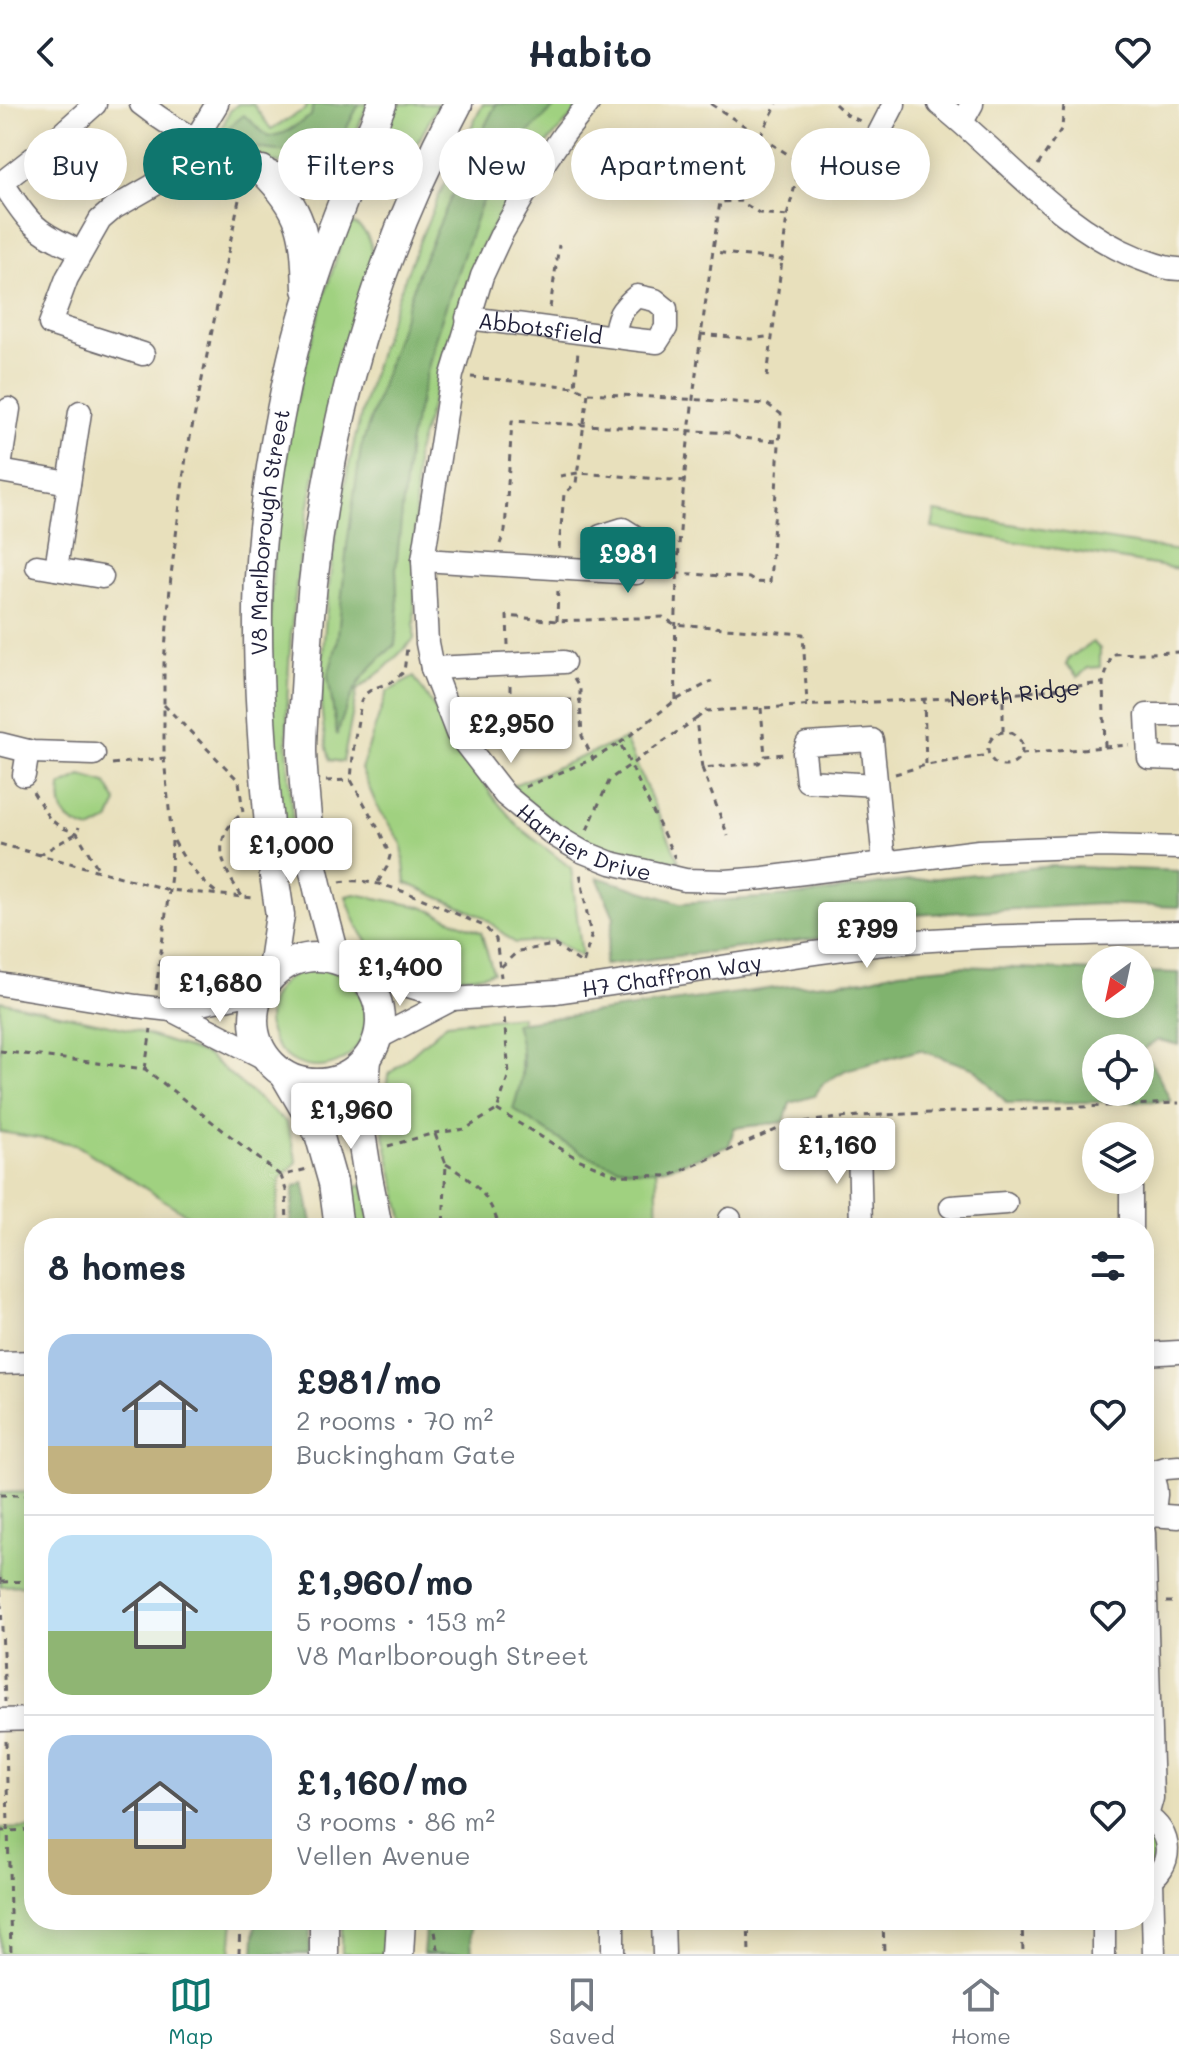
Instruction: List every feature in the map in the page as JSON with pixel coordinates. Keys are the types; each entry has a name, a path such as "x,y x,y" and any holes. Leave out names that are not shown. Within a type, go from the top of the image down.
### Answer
{"main road":[{"name":"V8 Marlborough Street","path":"373,128 382,104"},
{"name":"V8 Marlborough Street","path":"348,966 330,894 310,854 303,737 309,620 328,470 347,389 386,262 458,104"},
{"path":"262,176 294,206 301,222 308,302"},
{"name":"V8 Marlborough Street","path":"265,984 272,861 263,746 258,606 263,533 290,365 308,302 346,200"},
{"path":"338,1218 333,1183 319,1134 276,1067 258,1045 254,1027 254,1009 265,984 285,964 319,956 348,966 371,986 379,1002 381,1020 372,1049 361,1133 376,1218"},
{"path":"276,1067 301,1081 320,1083 337,1080 354,1072 372,1049"},
{"path":"324,1930 324,1954"},
{"path":"399,1954 400,1930"}],"street":[{"path":"69,246 43,235 35,228 1,183 95,104"},
{"path":"141,104 177,128"},
{"path":"198,128 217,104"},
{"name":"Harrier Drive","path":"588,104 543,164 502,233 482,276 452,375 423,560 425,630 432,668 457,733 505,795 554,835 581,851 611,863 685,880 752,879 979,851 1102,846 1179,848"},
{"path":"882,128 894,104"},
{"path":"939,104 967,113 1027,182 1073,221 1119,250 1167,269 1179,269"},
{"path":"143,191 100,220 67,278 50,324 143,354"},
{"name":"Abbotsfield","path":"467,318 615,337"},
{"path":"9,409 0,469 69,483"},
{"path":"80,412 69,483 46,568 102,577"},
{"path":"423,560 596,570"},
{"path":"432,668 564,662"},
{"path":"1179,715 1147,715 1149,758 1179,759"},
{"path":"876,782 807,781 804,753 807,744 872,740 884,862"},
{"path":"0,744 28,751 102,759"},
{"path":"24,775 28,751"},
{"name":"H7 Chaffron Way","path":"348,966 453,999 555,992 667,978 852,948 1014,936 1179,932"},
{"path":"0,984 136,1006 265,984"},
{"name":"H7 Chaffron Way","path":"372,1049 453,999"},
{"path":"163,1002 276,1067"},
{"path":"859,1144 861,1218"},
{"path":"1131,1194 1131,1218"},
{"path":"951,1207 1006,1203"},
{"path":"977,1205 978,1218"},
{"path":"1154,1353 1179,1352"},
{"path":"0,1363 24,1362"},
{"path":"1154,1470 1179,1467"},
{"path":"1154,1522 1179,1517"},
{"path":"3,1720 24,1719"},
{"path":"1154,1954 1160,1875 1168,1847 1158,1820"},
{"path":"613,1930 613,1954"},
{"path":"663,1930 664,1954"},
{"path":"1104,1930 1104,1954"}],"path":[{"path":"711,104 748,128"},
{"path":"764,128 777,104"},
{"path":"835,104 846,114 874,128"},
{"path":"1027,182 1062,128 1064,104"},
{"path":"767,377 787,216 801,163 775,145"},
{"path":"163,1002 172,839 164,758 164,663 171,575 186,457 246,200"},
{"path":"676,700 674,624 691,398 720,202 740,201 759,213 787,216"},
{"path":"547,327 559,245"},
{"path":"713,251 782,260"},
{"path":"575,387 579,333"},
{"path":"700,334 751,339 772,336"},
{"path":"452,375 575,387 588,393 767,404 781,414 770,583 755,582 749,578 678,573"},
{"path":"557,621 557,568 564,494 576,483 588,393"},
{"path":"500,564 512,421 731,433 738,438 778,441"},
{"path":"560,476 578,473 686,481"},
{"path":"593,759 582,736 580,700 510,701 507,616 557,621 663,617 674,624 803,634 807,704"},
{"path":"1105,747 1103,683 1112,654 1179,652"},
{"path":"505,795 593,759 620,743 676,700 712,681"},
{"name":"North Ridge","path":"581,851 610,779 706,711 1003,695 1103,683"},
{"path":"1003,695 1003,732"},
{"name":"North Ridge","path":"924,698 926,765"},
{"path":"164,705 239,781 243,813 232,821 221,846 223,865 244,898"},
{"path":"761,707 765,756"},
{"path":"696,719 702,768 728,836"},
{"name":"North Ridge","path":"989,755 991,739 1003,732 1017,738 1021,744 1021,754"},
{"path":"620,743 685,880"},
{"path":"876,782 926,765 989,755 995,764 1006,767 1021,754 1148,743"},
{"path":"702,768 759,763 765,756 804,753"},
{"path":"102,759 164,758"},
{"path":"24,775 49,818 60,827 77,833 100,872"},
{"path":"326,781 351,780"},
{"path":"39,855 77,833 79,827"},
{"path":"172,839 187,866 200,881 220,895"},
{"path":"0,844 169,890 244,898 270,907"},
{"path":"500,967 518,951 555,945 583,964 591,937 580,878 581,851"},
{"path":"330,894 353,880 378,882 484,926 496,939 501,983"},
{"path":"504,1013 509,1074 497,1110 578,1159 616,1175 669,1176 792,1123 873,1115 1179,1103"},
{"path":"145,1069 151,1024"},
{"path":"0,1051 145,1069 281,1176"},
{"path":"435,1133 446,1164 443,1218"},
{"path":"446,1164 468,1177 484,1192 496,1218"},
{"path":"0,1495 24,1495"},
{"path":"11,1954 10,1830 3,1720 0,1580 24,1581"},
{"path":"0,1831 24,1830"},
{"path":"239,1954 240,1930"},
{"path":"435,1930 439,1954"},
{"path":"748,1930 749,1954"},
{"path":"883,1930 884,1954"},
{"path":"1022,1930 1023,1954"}],"green space":[{"path":"238,104 253,104 271,129 307,108 306,104 368,104 358,128 278,128 278,163 262,158 262,128 222,128 230,111"},
{"path":"313,104 359,104 347,128 292,128 311,116"},
{"path":"396,104 438,104 423,132 423,128 386,128"},
{"path":"483,104 583,104 555,135 555,128 471,128"},
{"path":"496,104 558,104 533,128 484,128"},
{"path":"244,115 258,128 228,128"},
{"path":"262,132 268,137 278,134 278,150 262,149"},
{"path":"439,196 439,200 508,200 482,246 416,455 414,639 357,690 343,762 330,760 323,724 322,671 334,548 345,481 379,352"},
{"path":"450,200 484,200 437,332 409,444 396,569 398,614 395,645 373,665 358,685 337,735 328,676 337,644 361,448 419,270"},
{"path":"354,224 369,239 373,260 324,435 301,553 288,672 289,779 296,855 282,859 269,697 271,590 277,518 292,420 305,364 347,226"},
{"path":"935,512 1179,551 1179,569 932,528"},
{"path":"1093,642 1100,649 1100,667 1088,668 1078,677 1066,664 1069,658"},
{"path":"414,677 493,797 520,828 571,868 582,957 553,940 515,943 482,916 406,883 402,844 377,806 361,769 387,692"},
{"path":"625,739 679,861 642,857 605,848 555,821 511,786"},
{"path":"81,776 106,783 117,802 109,821 90,830 74,824 62,810 61,786"},
{"path":"1052,866 1179,871 1179,907 1100,904 913,915 845,935 604,965 614,917 597,877 681,903 806,895"},
{"path":"355,894 422,907 481,932 493,972 463,977 446,976 395,964 371,946 362,934 346,896"},
{"path":"959,966 1082,970 1082,1018 1154,1018 1154,972 1179,973 1179,1045 1158,1040 1154,1043 1154,1034 1082,1034 1082,1102 1007,1103 975,1069 920,1050 846,1070 824,1083 814,1096 790,1103 784,1122 734,1128 729,1146 665,1168 644,1170 604,1162 565,1143 513,1109 523,1066 515,1023 790,986 865,980 899,971"},
{"path":"317,969 336,973 352,983 362,999 366,1018 362,1037 352,1053 336,1063 317,1067 298,1063 282,1053 272,1037 268,1018 272,999 282,983 298,973"},
{"path":"0,1001 137,1031 207,1055 287,1123 297,1162 280,1179 275,1218 192,1218 75,1144 0,1132"},
{"path":"521,1016 521,1105 656,1163 658,1218 403,1218 382,1126 388,1075 447,1023"},
{"path":"1154,1068 1171,1101 1154,1101"},
{"path":"304,1182 311,1218 291,1218 294,1187"},
{"path":"363,1184 369,1218 355,1218 349,1189"},
{"path":"24,1492 24,1585 0,1586 0,1493"},
{"path":"24,1828 24,1930 233,1930 231,1954 0,1954 0,1829"},
{"path":"1154,1836 1155,1837 1157,1856 1154,1860"},
{"path":"255,1930 310,1930 310,1954 254,1954"},
{"path":"342,1930 388,1930 387,1954 342,1954"},
{"path":"425,1930 471,1930 472,1954 423,1954"}]}
